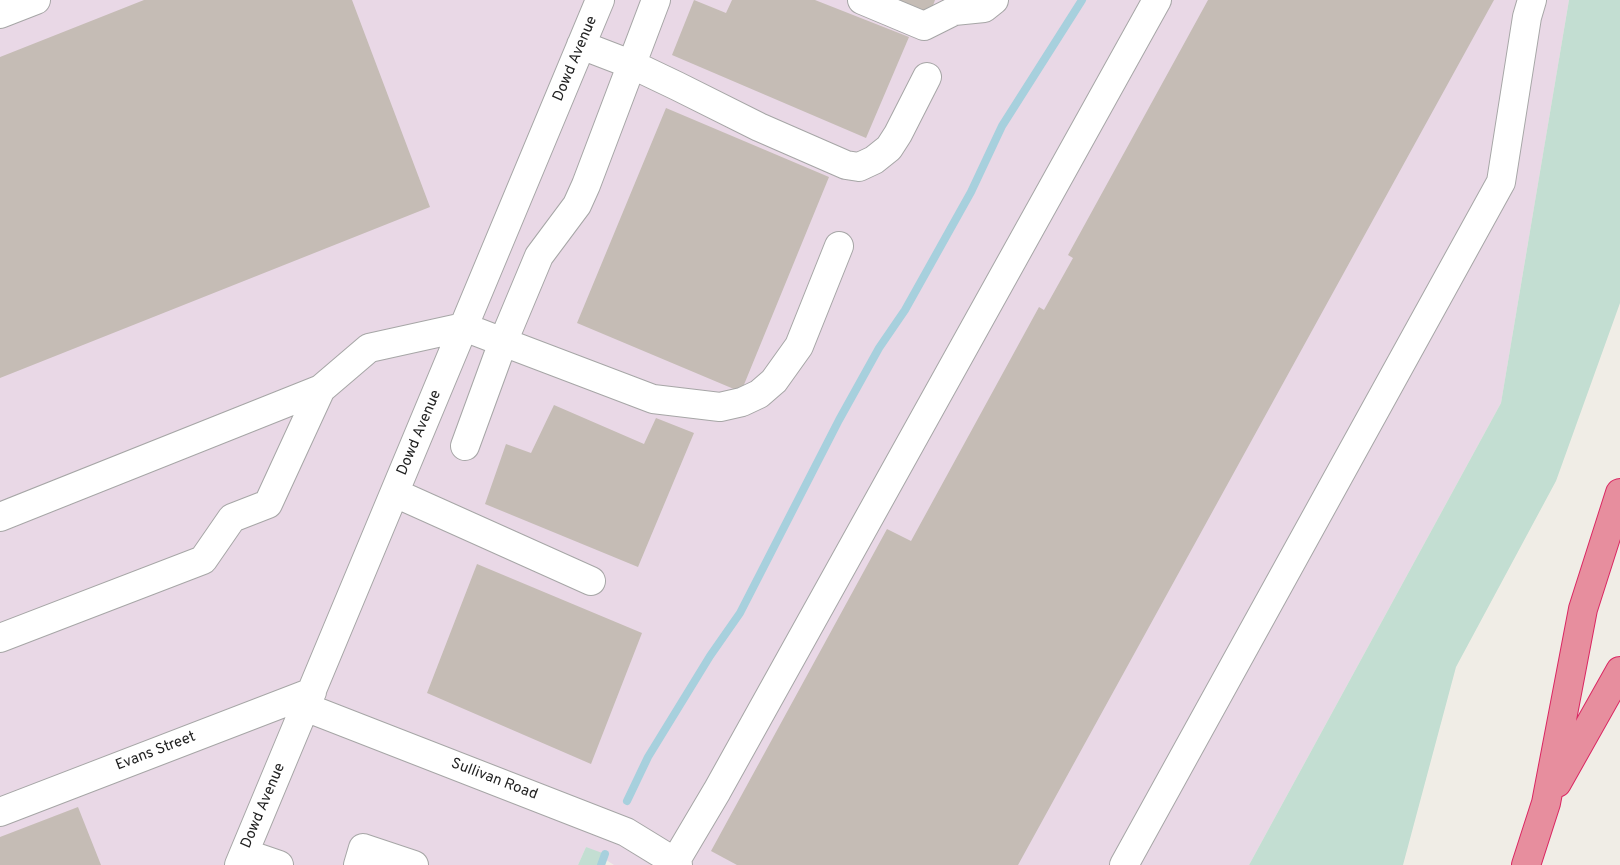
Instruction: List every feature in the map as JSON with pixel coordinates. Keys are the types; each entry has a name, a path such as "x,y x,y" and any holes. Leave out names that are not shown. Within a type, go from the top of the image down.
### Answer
{"highway":[{"path":"1526,865 1546,803 1583,609 1620,493"},
{"path":"1546,803 1620,671"}],"street":[{"path":"0,14 36,0"},
{"name":"Dowd Avenue","path":"242,859 600,0"},
{"path":"465,446 503,342 539,256 577,206 656,0"},
{"path":"862,0 924,26 954,11 984,8 994,0"},
{"path":"676,863 1157,0"},
{"path":"1124,865 1501,182 1527,17 1532,0"},
{"path":"581,45 632,65 759,127 846,165 859,167 874,160 889,148 927,77"},
{"path":"0,517 321,389 369,348 464,327 653,399 720,407 742,402 759,394 774,382 799,346 839,246"},
{"path":"0,638 202,560 232,518 268,504 321,389"},
{"path":"395,493 591,581"},
{"name":"Sullivan Road","path":"309,699 626,832 676,863"},
{"name":"Evans Street","path":"0,812 309,699"},
{"path":"358,865 364,848 414,865"},
{"path":"242,859 278,865"}],"shaded area":[{"path":"0,0 1569,0 1501,403 1249,865 614,865 586,847 578,865 0,865"}],"green space":[{"path":"1569,0 1620,0 1620,303 1556,481 1456,667 1403,865 1249,865 1501,403"},
{"path":"586,847 605,854 601,865 578,865"}],"building":[{"path":"144,0 352,0 430,207 0,378 0,57"},
{"path":"694,0 726,13 732,0 815,0 909,37 866,138 672,55"},
{"path":"897,0 935,0 930,14"},
{"path":"1208,0 1494,0 1018,865 737,865 711,851 887,529 911,541 1039,307 1044,310 1073,258 1068,255"},
{"path":"666,108 829,177 741,392 577,323"},
{"path":"554,405 644,444 656,418 694,433 638,567 485,504 506,444 531,453"},
{"path":"477,564 642,633 591,764 427,693"},
{"path":"78,807 101,865 0,865 0,837"}],"waterway":[{"path":"627,801 648,757 710,656 740,613 839,420 879,348 905,310 971,192 1002,126 1082,0"},
{"path":"601,865 605,854"}]}
